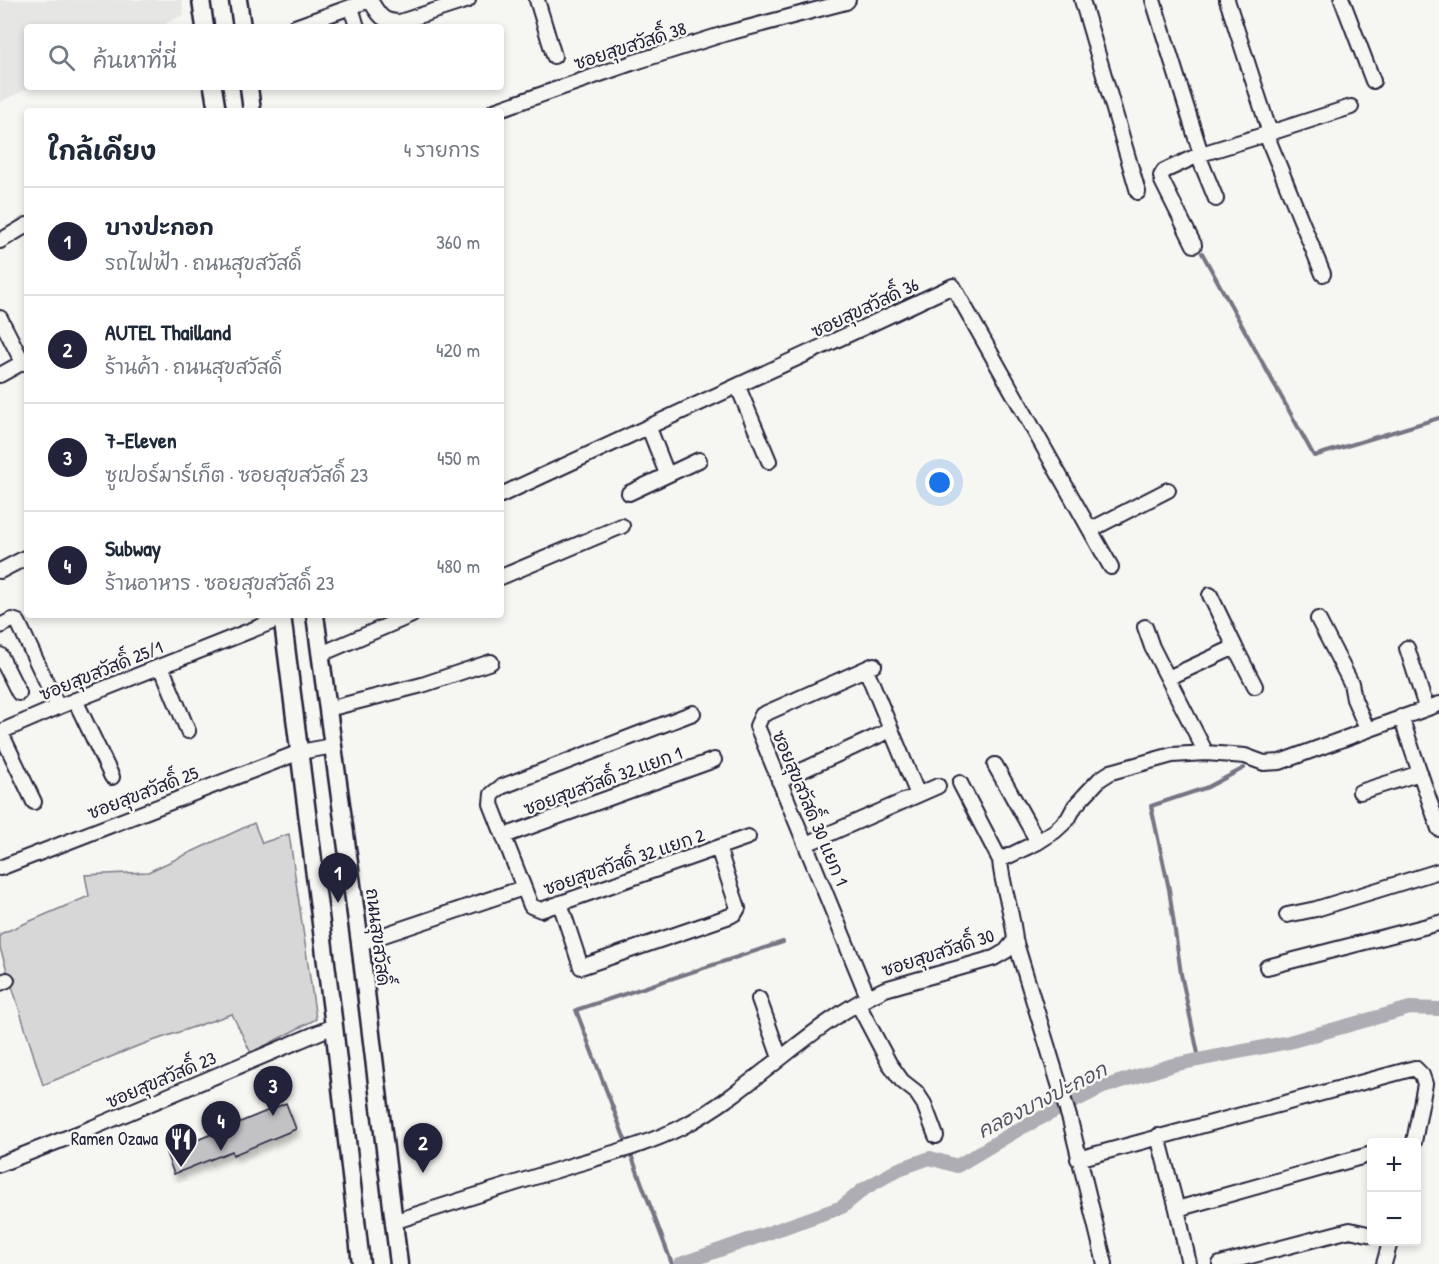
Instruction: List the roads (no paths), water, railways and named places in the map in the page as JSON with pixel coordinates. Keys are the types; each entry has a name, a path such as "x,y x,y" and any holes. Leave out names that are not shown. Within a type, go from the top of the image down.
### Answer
{"main road":[{"path":"201,0 205,24"},
{"path":"238,0 242,24"},
{"path":"214,90 216,108"},
{"path":"249,90 252,108"},
{"path":"282,618 334,1026 361,1264"},
{"name":"ถนนสุขสวัสดิ์","path":"315,618 360,943 399,1264"}],"street":[{"path":"303,24 370,0 379,15 390,22 400,22 468,0"},
{"path":"537,0 554,56"},
{"name":"ซอยสุขสวัสดิ์ 38","path":"503,108 724,34 848,0"},
{"path":"1082,0 1138,192"},
{"path":"1153,0 1199,155 1216,199"},
{"path":"1227,0 1268,134 1323,274"},
{"path":"1342,0 1373,81"},
{"path":"351,7 356,24"},
{"path":"1194,245 1162,181 1161,176 1164,171 1199,155 1351,107"},
{"path":"0,241 24,227"},
{"name":"ซอยสุขสวัสดิ์ 36","path":"504,494 953,286 1111,567"},
{"path":"0,318 24,360"},
{"path":"0,375 24,363"},
{"path":"738,387 770,461"},
{"path":"649,428 668,474"},
{"path":"629,492 699,460"},
{"path":"1090,530 1168,490"},
{"path":"504,576 622,526"},
{"path":"0,571 24,559"},
{"path":"1210,595 1255,686"},
{"name":"ซอยสุขสวัสดิ์ 25/1","path":"0,732 58,706 280,618"},
{"path":"321,654 405,618"},
{"path":"1318,619 1351,683 1354,699 1368,729"},
{"path":"0,626 12,620 18,622 58,706"},
{"path":"1145,627 1152,647 1206,753"},
{"path":"1168,678 1235,647"},
{"path":"1000,860 1038,842 1055,831 1068,819 1084,796 1101,779 1112,772 1172,755 1206,753 1245,756 1264,763 1280,762 1433,706 1407,648"},
{"path":"0,656 19,693"},
{"path":"328,709 422,685 491,662"},
{"path":"161,666 188,731"},
{"name":"ซอยสุขสวัสดิ์ 30 แยก 1","path":"891,730 870,667 762,715 757,726 806,843 863,1000 889,1062 902,1081 916,1092 924,1104 936,1136"},
{"path":"75,700 112,777"},
{"name":"ซอยสุขสวัสดิ์ 32 แยก 2","path":"693,713 501,787 492,794 491,804 523,888 531,906 541,910 748,837"},
{"path":"1401,717 1439,829"},
{"path":"779,781 891,730 918,795"},
{"path":"0,732 34,802"},
{"name":"ซอยสุขสวัสดิ์ 25","path":"0,868 300,752 333,746"},
{"name":"ซอยสุขสวัสดิ์ 32 แยก 1","path":"504,836 714,760"},
{"path":"995,765 1038,842"},
{"path":"1360,792 1420,773"},
{"name":"ซอยสุขสวัสดิ์ 30","path":"393,1221 629,1148 682,1127 721,1104 806,1037 863,1000 885,989 994,958 1006,951 1015,940 1014,924 1001,879 1000,860 960,783"},
{"path":"806,843 938,786"},
{"path":"560,903 582,967 735,913 738,908 718,848"},
{"path":"1287,915 1316,909 1439,871"},
{"path":"360,943 523,888"},
{"path":"1267,967 1439,923"},
{"path":"1015,940 1070,1120 1105,1264"},
{"path":"759,999 780,1058"},
{"name":"ซอยสุขสวัสดิ์ 23","path":"0,1164 334,1026"},
{"path":"1078,1160 1415,1068 1422,1075 1425,1084 1415,1138"},
{"path":"1158,1137 1189,1264"},
{"path":"1177,1209 1367,1155"},
{"path":"1221,1264 1350,1230 1367,1234"},
{"path":"1384,1264 1389,1246"}],"waterway":[{"path":"1202,253 1314,456 1439,418"},
{"path":"1199,1058 1181,974 1169,889 1151,806 1208,787 1244,768"},
{"path":"627,1145 576,1010 783,942"},
{"name":"คลองบางปะกอก","path":"680,1264 842,1207 864,1189 899,1169 930,1158 957,1166 1021,1128 1103,1087 1173,1065 1289,1042 1410,1008 1439,1009"},
{"path":"630,1152 672,1264"}],"place":[{"name":"บางปะกอก","path":"338,903"},
{"name":"7-Eleven","path":"273,1116"},
{"name":"Subway","path":"221,1151"},
{"name":"Ramen Ozawa","path":"181,1168"},
{"name":"AUTEL Thailland","path":"423,1173"}]}
